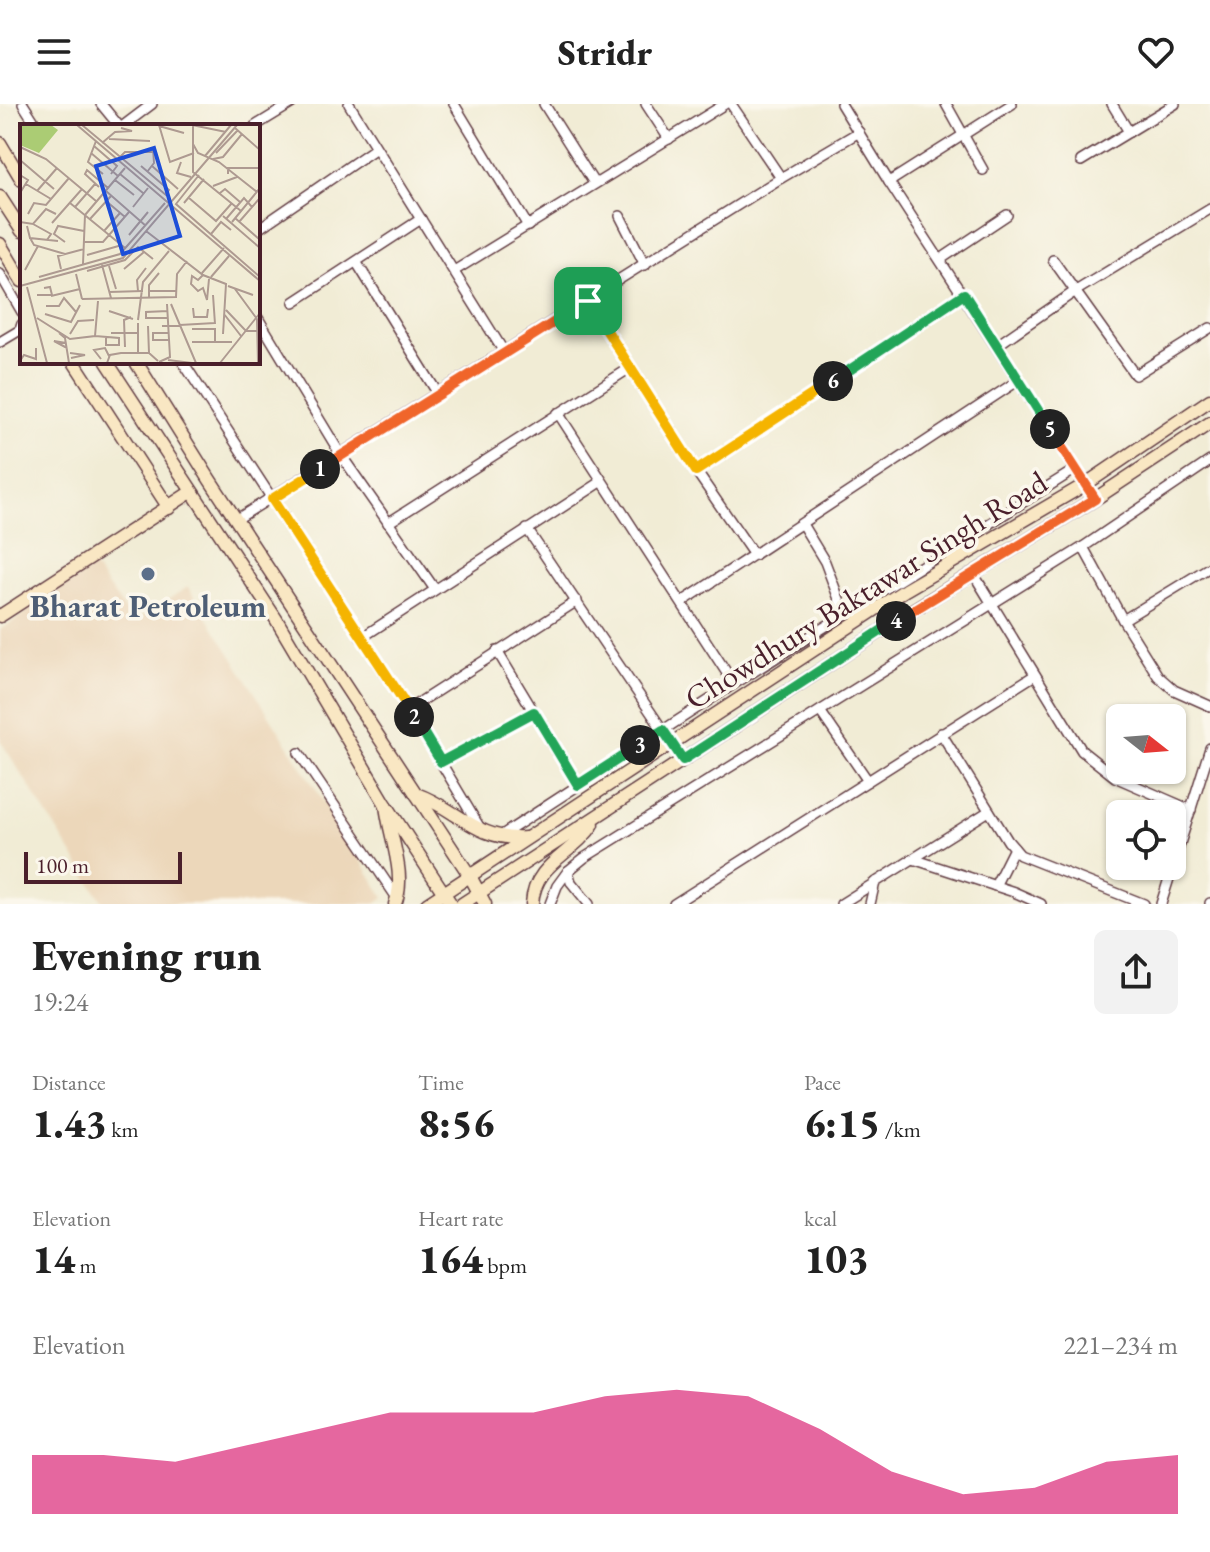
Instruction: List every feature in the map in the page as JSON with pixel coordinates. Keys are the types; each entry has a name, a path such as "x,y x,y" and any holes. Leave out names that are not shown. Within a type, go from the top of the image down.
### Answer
{"main road":[{"path":"0,143 20,177"},
{"path":"0,197 20,228"},
{"path":"0,244 20,278"},
{"path":"75,364 169,508"},
{"path":"108,364 276,619 385,803 447,898"},
{"path":"137,364 482,899"},
{"name":"Chowdhury Baktawar Singh Road","path":"427,904 447,898 470,876 905,590 1086,484 1210,400"},
{"name":"Chowdhury Baktawar Singh Road","path":"462,904 482,899 596,817 683,760 1210,423"},
{"path":"0,616 191,492"},
{"path":"260,594 278,583"},
{"path":"276,619 293,608"},
{"path":"416,794 432,800 482,832 498,837 528,837"},
{"path":"385,803 397,862 396,901"},
{"path":"532,904 533,891 549,863 579,840 591,828 596,817"}],"street":[{"path":"23,104 36,124"},
{"path":"101,104 119,124"},
{"path":"124,124 152,104"},
{"path":"258,124 291,104"},
{"path":"349,104 504,352"},
{"path":"454,104 528,226"},
{"path":"544,104 594,183"},
{"path":"646,104 669,139"},
{"path":"454,271 728,104 781,178"},
{"path":"841,104 1095,499"},
{"path":"946,104 983,170"},
{"path":"889,182 1012,104"},
{"path":"1112,104 1129,132"},
{"path":"1081,161 1175,104"},
{"path":"237,519 859,132"},
{"path":"260,228 376,148"},
{"path":"996,346 1074,292 1210,209"},
{"path":"941,259 1007,215"},
{"path":"620,216 645,265"},
{"path":"294,302 421,219"},
{"path":"1053,260 1135,375 1210,328"},
{"path":"357,263 438,394"},
{"path":"0,274 20,309"},
{"path":"696,471 964,294"},
{"path":"588,301 696,471 754,555"},
{"path":"260,321 341,455 434,588"},
{"path":"0,342 20,330"},
{"path":"184,364 409,709 482,832"},
{"path":"388,523 630,368"},
{"path":"682,602 1019,380"},
{"path":"558,413 734,684"},
{"path":"550,904 557,886 568,871 584,858 1083,547 1210,461"},
{"path":"498,837 1076,469"},
{"path":"361,638 601,482"},
{"path":"802,524 825,562 845,615"},
{"path":"527,529 683,760"},
{"path":"1083,547 1123,620 1165,684 1210,706"},
{"path":"1123,620 1210,567"},
{"path":"973,573 1071,736 1094,763 1115,777 1191,810"},
{"path":"409,709 577,601"},
{"path":"497,651 578,785"},
{"path":"674,904 1035,675"},
{"path":"820,711 868,781"},
{"path":"441,762 534,712"},
{"path":"941,733 1014,848 1029,859 1144,904"},
{"path":"1161,904 1210,748"},
{"path":"299,753 396,901"},
{"path":"841,904 989,811"},
{"path":"995,886 1014,848"},
{"path":"913,859 1041,904"},
{"path":"568,871 571,882 589,904"},
{"path":"870,904 875,882"}],"shaded area":[{"path":"94,567 133,622 188,587 384,897 375,904 104,904 0,740 0,630"}],"place":[{"name":"Bharat Petroleum","path":"148,574"}],"route":[{"path":"964,294 1095,499 913,610 683,760 663,730 578,785 534,712 441,762 272,499 588,301 696,471 964,294"}]}
